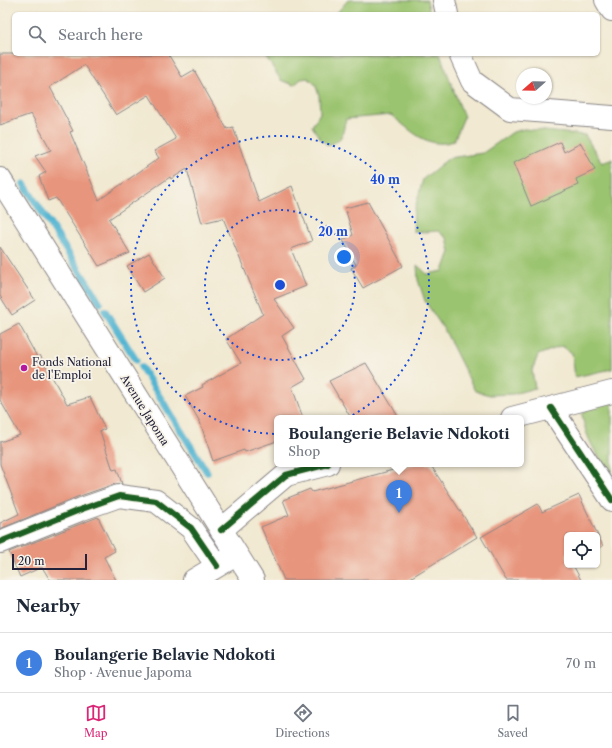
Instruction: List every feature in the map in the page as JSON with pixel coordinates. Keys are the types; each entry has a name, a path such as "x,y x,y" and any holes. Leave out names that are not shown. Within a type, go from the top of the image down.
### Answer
{"street":[{"path":"444,0 447,12"},
{"path":"606,0 612,10"},
{"path":"461,56 472,81 510,109 612,117"},
{"name":"Avenue Japoma","path":"0,179 253,580"},
{"path":"524,415 612,392"},
{"path":"551,408 612,500"},
{"path":"221,530 286,475 317,467"},
{"path":"0,542 82,509 119,496 156,502 191,528 217,566"},
{"path":"194,580 237,554"}],"green space":[{"path":"348,0 427,0 430,12 338,12"},
{"path":"265,56 441,56 464,117 454,141 444,143 427,141 391,115 346,119 343,133 339,139 327,145 319,137 312,126 320,113 319,95 315,84 308,78 301,79 294,85 281,80"},
{"path":"524,129 585,135 602,163 612,159 612,369 575,377 572,353 562,346 538,355 532,371 535,388 513,394 490,395 475,391 445,331 425,301 418,280 417,265 427,274 443,271 450,252 447,238 438,231 413,231 414,212 423,179 449,158 483,153 513,132"},
{"path":"612,402 612,475 592,446 586,431 582,414 591,406"}],"building":[{"path":"0,54 12,54 12,56 169,56 182,77 194,70 227,129 233,127 259,202 292,186 312,241 291,249 306,286 274,299 294,328 282,336 306,379 292,387 302,415 274,415 274,442 245,452 244,450 213,461 200,422 185,396 203,387 202,385 241,363 226,339 263,314 223,218 202,223 187,169 171,179 170,177 109,219 130,253 99,266 56,198 48,201 39,176 46,172 35,156 51,150 31,114 0,125","holes":["84,65 116,115 149,95 176,139 154,151 159,158 99,200 70,132 73,131 50,87"]},
{"path":"560,142 564,152 581,143 595,170 576,179 578,185 531,206 513,163"},
{"path":"368,202 403,266 363,288 351,268 356,265 343,240 353,235 345,208"},
{"path":"0,247 35,300 12,315 0,296"},
{"path":"149,253 165,278 143,292 127,266"},
{"path":"19,324 37,357 40,355 67,404 90,397 105,429 100,431 113,470 117,469 122,484 115,484 77,497 0,529 0,523 19,514 0,464 0,442 20,435 0,400 0,334"},
{"path":"366,363 397,415 349,415 329,381"},
{"path":"404,467 432,467 477,537 407,580 284,580 261,527 289,515 283,500 310,489 312,492"},
{"path":"579,495 596,532 564,532 564,568 575,568 581,580 506,580 481,537 538,504 542,512"},
{"path":"98,517 115,551 104,557 116,580 50,580 42,567 20,577 9,552"},
{"path":"600,540 603,546 600,548"}],"waterway":[{"path":"24,184 100,303"},
{"path":"105,311 136,360"},
{"path":"141,367 207,472"}],"cycle path":[{"path":"551,408 612,500"},
{"path":"221,530 286,475 317,467"},
{"path":"0,542 82,509 119,496 156,501 191,528 217,566"}],"place":[{"name":"Fonds National de l'Emploi","path":"24,368"},
{"name":"Boulangerie Belavie Ndokoti","path":"399,513"}]}
